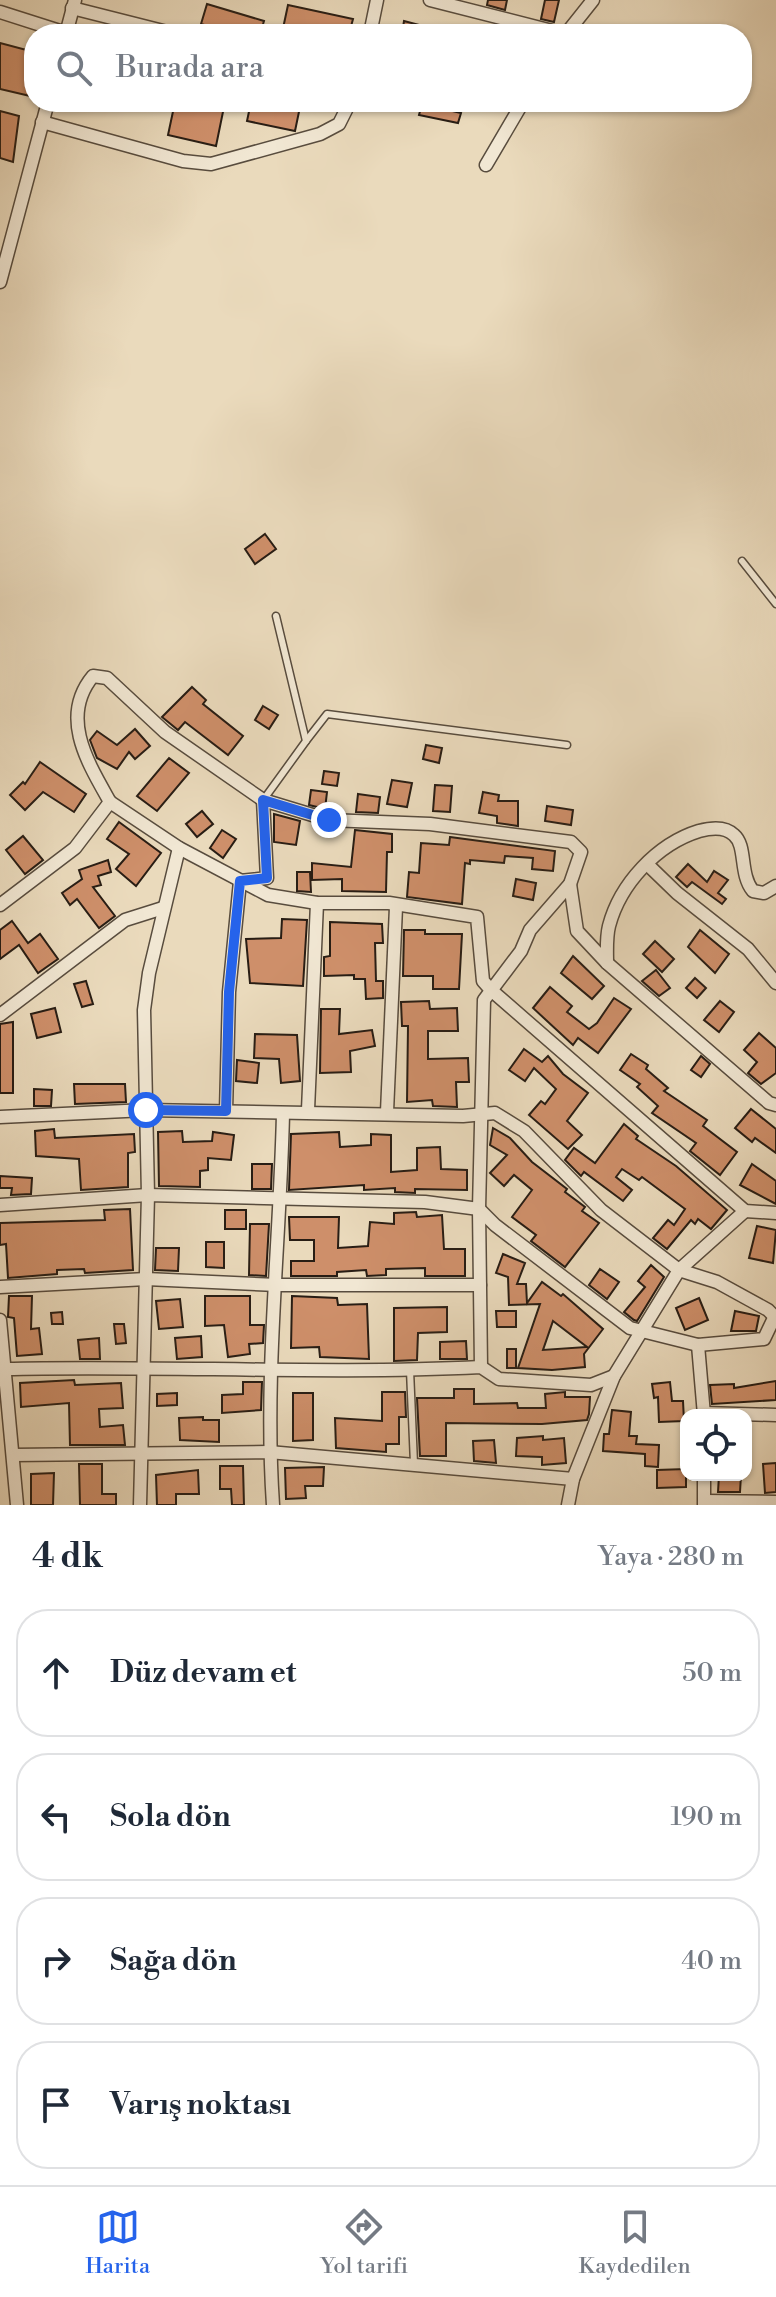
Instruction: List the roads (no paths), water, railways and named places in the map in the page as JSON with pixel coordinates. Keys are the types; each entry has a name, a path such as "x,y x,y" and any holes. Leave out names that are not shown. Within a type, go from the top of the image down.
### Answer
{"street":[{"path":"372,24 377,0"},
{"path":"430,0 525,24"},
{"path":"573,24 593,0"},
{"path":"69,24 74,4 141,24"},
{"path":"0,12 36,24"},
{"path":"0,282 45,112"},
{"path":"42,122 183,161 211,164 320,134 339,124 345,112"},
{"path":"486,165 517,112"},
{"path":"0,227 13,231"},
{"path":"481,1367 479,1209 481,1020 484,1000 491,990 521,951 530,930 570,884 581,852 571,842 430,824 329,820 263,800 165,732 107,678 93,676 82,690 76,728 88,762 110,802 179,848 268,895 317,903 389,903 396,907 477,917 483,981 491,990 745,1211 776,1212"},
{"path":"240,881 267,878 263,800"},
{"path":"0,905 75,848 110,802"},
{"path":"607,963 608,928 620,899 647,864 685,835 722,828 739,841 742,872 753,891 764,893 776,886"},
{"path":"140,1505 148,1195 144,1010 163,908 179,848"},
{"path":"647,864 677,893 748,949 776,983"},
{"path":"226,1111 229,992 240,881"},
{"path":"570,884 577,931 607,963 776,1105"},
{"path":"308,1110 317,903"},
{"path":"387,1112 396,907"},
{"path":"0,1015 125,920 163,908"},
{"path":"0,1117 146,1110 283,1114 308,1110 495,1113 524,1131 601,1210 679,1270 717,1282 768,1310 775,1318 764,1339 698,1345 630,1328 495,1225 479,1209 425,1202 148,1195 0,1205"},
{"path":"273,1505 269,1452 271,1372 283,1114"},
{"path":"568,1505 573,1479 614,1376 679,1270 745,1211"},
{"path":"0,1287 146,1279 277,1285 480,1285"},
{"path":"0,1320 5,1411 17,1505"},
{"path":"698,1345 704,1409"},
{"path":"5,1369 144,1366 271,1372 481,1367 499,1379 591,1385 614,1376"},
{"path":"752,1415 776,1415"},
{"path":"13,1455 142,1451 269,1452 573,1479"},
{"path":"704,1481 704,1503 776,1502"}],"lane":[{"path":"742,561 776,604"},
{"path":"276,616 306,741"},
{"path":"263,800 327,714 567,745"},
{"path":"410,1370 414,1464"}]}
